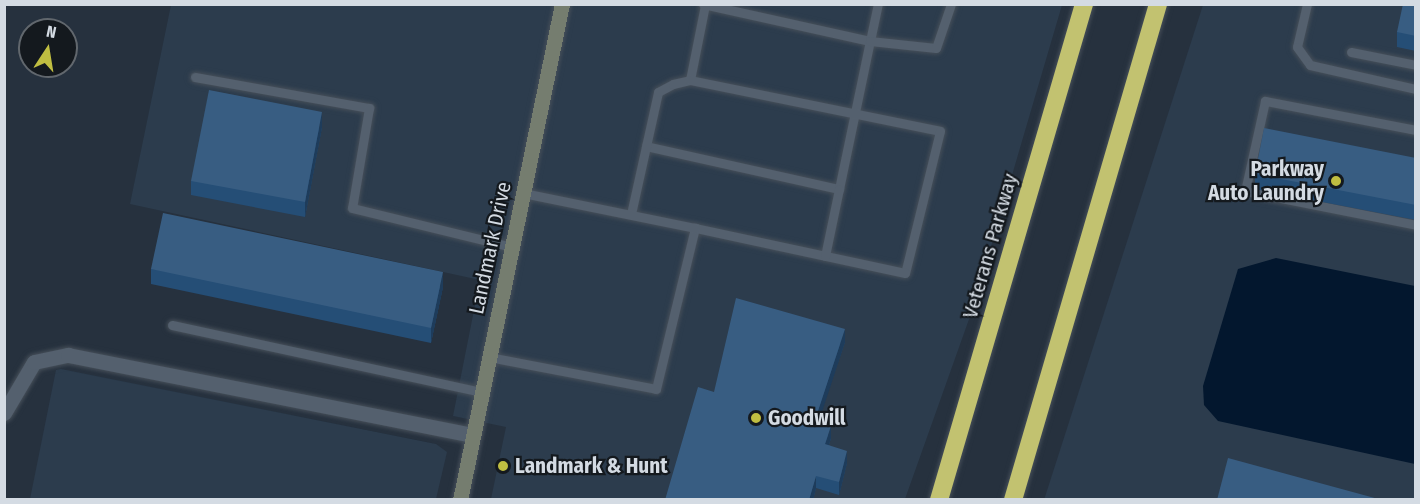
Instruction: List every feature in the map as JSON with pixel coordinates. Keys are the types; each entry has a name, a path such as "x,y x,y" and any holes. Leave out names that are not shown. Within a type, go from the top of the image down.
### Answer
{"highway":[{"name":"Veterans Parkway","path":"939,500 1084,4"},
{"path":"1013,500 1158,4"}],"street":[{"name":"Landmark Drive","path":"460,500 562,4"},
{"path":"4,413 34,362 68,355 473,435"}],"lane":[{"path":"825,256 878,4"},
{"path":"690,80 704,5 870,41 936,48 951,4"},
{"path":"1307,4 1297,47 1310,65 1416,89"},
{"path":"1351,52 1416,65"},
{"path":"195,77 369,108 352,208 512,247"},
{"path":"523,193 905,273 940,131 690,80 658,92 631,214"},
{"path":"1416,130 1264,101 1245,191 1416,225"},
{"path":"646,146 839,189"},
{"path":"489,357 656,389 695,228"},
{"path":"172,325 481,392"}],"shaded area":[{"path":"171,5 1062,5 973,308 905,499 491,499 506,427 453,416 480,280 130,204"},
{"path":"1203,5 1415,5 1415,499 1044,500"},
{"path":"1276,258 1415,286 1415,464 1218,421 1204,405 1203,386 1238,269"},
{"path":"61,369 436,444 447,452 436,499 30,499 56,370"}],"building":[{"path":"1403,4 1416,4 1416,36 1397,32"},
{"path":"209,90 322,112 305,202 191,181"},
{"name":"Parkway Auto Laundry","path":"1264,128 1416,158 1416,205 1255,174"},
{"path":"163,213 443,272 431,328 151,269"},
{"name":"Goodwill","path":"736,298 845,329 815,420 831,426 825,444 847,451 839,482 816,476 809,500 665,500 698,387 714,392"},
{"path":"1228,458 1382,500 1217,500"}],"place":[{"name":"Parkway Auto Laundry","path":"1336,181"},
{"name":"Goodwill","path":"756,418"},
{"name":"Landmark & Hunt","path":"503,466"}]}
